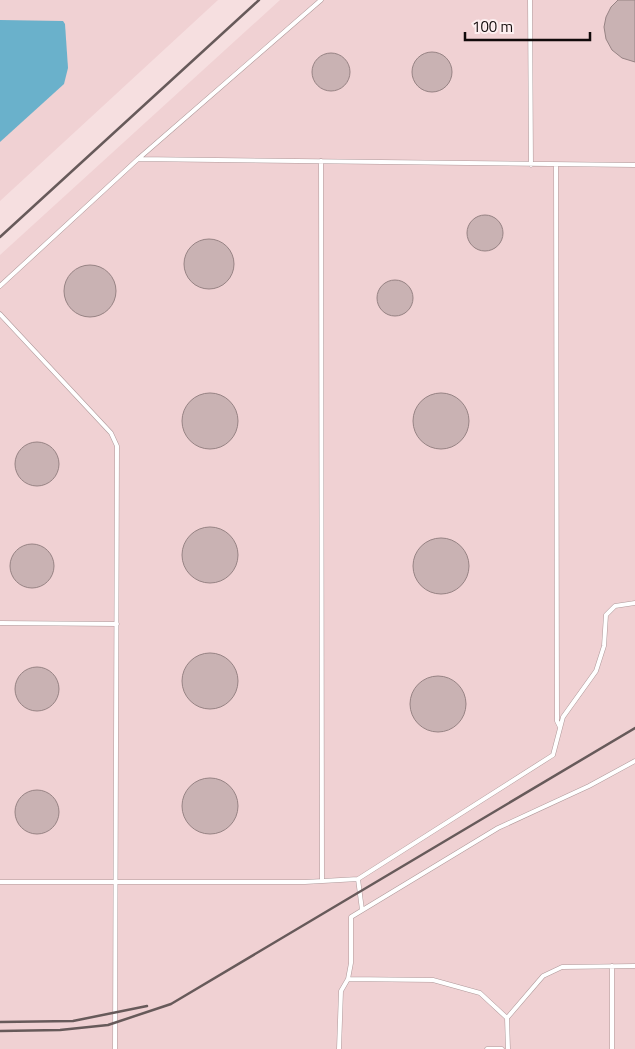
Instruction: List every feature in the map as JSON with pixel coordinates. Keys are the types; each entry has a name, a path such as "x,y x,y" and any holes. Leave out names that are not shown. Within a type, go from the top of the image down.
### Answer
{"lane":[{"path":"0,286 138,160 321,0"},
{"path":"530,0 531,165"},
{"path":"138,160 635,165"},
{"path":"321,161 322,881"},
{"path":"556,165 557,721 560,727"},
{"path":"0,314 111,433 117,446 115,1049"},
{"path":"0,882 322,881 358,879 553,755 563,717 596,671 604,646 606,616 615,606 635,603"},
{"path":"0,623 117,624"},
{"path":"339,1049 341,991 348,979 350,963 351,916 498,828 588,786 635,761"},
{"path":"358,879 362,910"},
{"path":"508,1049 507,1018 544,976 562,966 635,966"},
{"path":"612,966 612,1049"},
{"path":"348,979 434,980 480,993 507,1018"},
{"path":"487,1049 502,1049"}],"shaded area":[{"path":"0,0 218,0 0,201"},
{"path":"280,0 635,0 635,1049 0,1049 0,255"}],"water":[{"path":"0,20 63,21 65,24 68,68 64,84 0,142"}],"building":[{"path":"618,0 635,0 635,62 622,58 612,50 606,39 604,27 606,17 611,7"},
{"path":"428,52 436,52 443,55 449,61 452,72 449,83 443,89 436,92 428,92 421,89 415,83 412,76 412,68 415,61 421,55"},
{"path":"331,53 344,59 350,72 344,85 331,91 318,85 312,72 318,59"},
{"path":"485,215 492,216 498,220 502,226 502,240 498,246 492,250 485,251 478,250 472,246 468,240 467,233 468,226 472,220 478,216"},
{"path":"204,239 214,239 227,246 234,259 234,269 227,282 214,289 204,289 195,285 188,278 184,269 184,259 188,250 195,243"},
{"path":"90,265 100,267 108,273 114,281 116,291 114,301 108,309 100,315 90,317 80,315 72,309 66,301 64,291 66,281 72,273 80,267"},
{"path":"395,280 402,281 408,285 412,291 412,305 408,311 402,315 395,316 388,315 382,311 378,305 377,298 378,291 382,285 388,281"},
{"path":"205,393 215,393 230,401 236,410 238,421 236,432 230,441 215,449 205,449 194,444 187,437 182,426 182,416 187,405 194,398"},
{"path":"435,393 447,393 457,397 465,405 469,421 465,437 457,445 447,449 435,449 425,445 417,437 413,427 413,415 417,405 425,397"},
{"path":"33,442 41,442 53,448 59,464 53,480 41,486 33,486 21,480 15,468 15,460 21,448"},
{"path":"204,527 216,527 226,531 234,539 238,555 234,571 226,579 216,583 204,583 194,579 186,571 182,561 182,549 186,539 194,531"},
{"path":"435,538 447,538 457,542 465,550 469,566 465,582 457,590 447,594 435,594 425,590 417,582 413,572 413,560 417,550 425,542"},
{"path":"28,544 36,544 48,550 54,566 48,582 36,588 28,588 16,582 10,570 10,562 16,550"},
{"path":"204,653 216,653 226,657 234,665 238,681 234,697 226,705 216,709 204,709 194,705 186,697 182,687 182,675 186,665 194,657"},
{"path":"33,667 41,667 53,673 59,689 53,705 41,711 33,711 21,705 15,693 15,685 21,673"},
{"path":"432,676 444,676 454,680 462,688 466,704 462,720 454,728 444,732 432,732 422,728 414,720 410,710 410,698 414,688 422,680"},
{"path":"204,778 216,778 226,782 234,790 238,806 234,822 226,830 216,834 204,834 194,830 186,822 182,812 182,800 186,790 194,782"},
{"path":"33,790 41,790 53,796 59,812 53,828 41,834 33,834 21,828 15,816 15,808 21,796"}],"railway":[{"path":"0,237 259,0"},
{"path":"0,1031 60,1030 108,1025 171,1004 635,728"},
{"path":"0,1022 73,1021 147,1006"}]}
